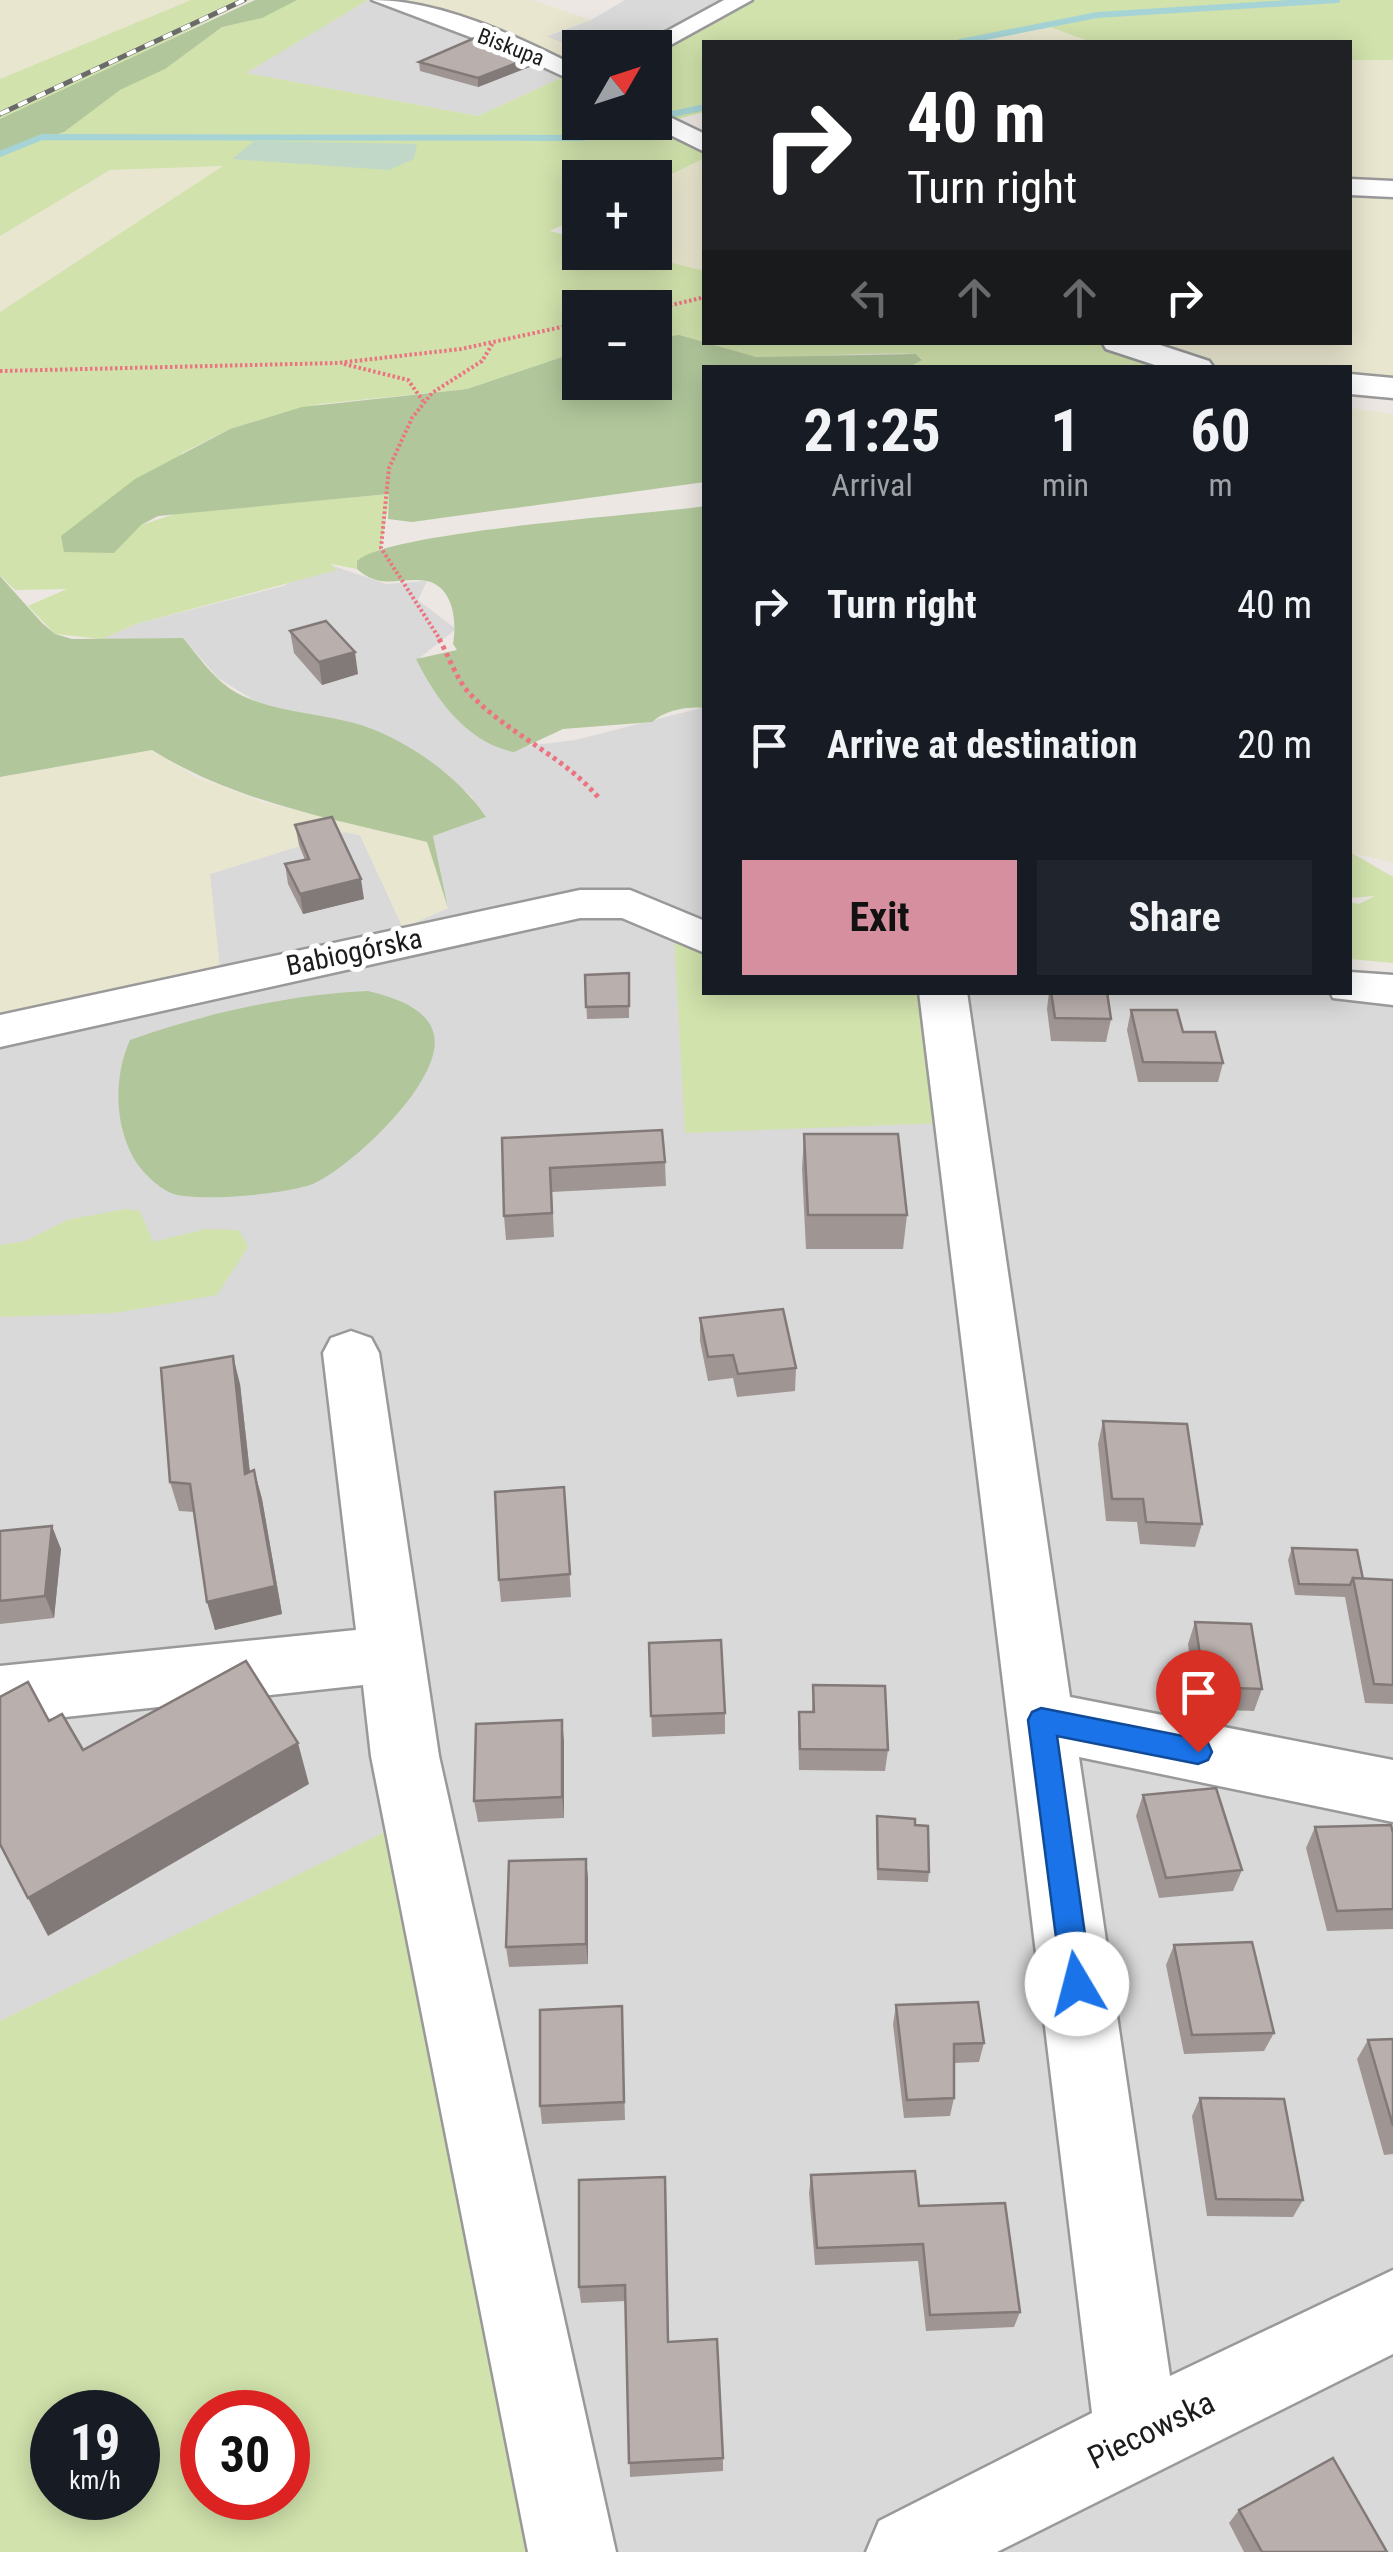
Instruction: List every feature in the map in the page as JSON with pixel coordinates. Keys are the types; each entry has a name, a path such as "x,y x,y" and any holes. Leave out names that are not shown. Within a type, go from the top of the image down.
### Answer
{"street":[{"name":"Biskupa","path":"384,0 562,65"},
{"path":"672,36 742,0"},
{"path":"672,127 702,142"},
{"path":"1352,186 1393,189"},
{"path":"1126,345 1189,365"},
{"path":"1352,384 1393,388"},
{"name":"Babiogórska","path":"0,1031 580,904 630,904 702,938"},
{"path":"1352,987 1393,990"},
{"path":"944,995 1138,2436"},
{"path":"351,1353 405,1756 572,2552"},
{"path":"0,1695 390,1654"},
{"path":"1041,1720 1393,1791"},
{"name":"Piecowska","path":"910,2552 1393,2311"}],"path":[{"path":"672,305 702,298"},
{"path":"0,371 338,363 493,343 562,327"},
{"path":"493,343 482,360 423,401 389,468 382,548 424,609 466,690 491,714 579,775 598,797"},
{"path":"338,363 408,380 423,401"}],"shaded area":[{"path":"0,0 191,0 0,79"},
{"path":"368,0 522,55 562,77 478,116 244,73"},
{"path":"402,0 532,0 591,20 546,36 562,43 562,61"},
{"path":"625,0 757,0 672,34 672,30 564,30"},
{"path":"1044,25 1085,40 983,40"},
{"path":"562,31 562,43 545,37"},
{"path":"1352,58 1393,58 1393,380 1352,376 1352,365 1216,365 1150,345 1352,345"},
{"path":"702,159 702,270 672,263 672,174"},
{"path":"225,166 0,312 0,236 110,170"},
{"path":"1352,408 1393,414 1393,863 1352,853"},
{"path":"328,564 386,584 427,581 418,600 456,629 417,660 490,742 519,747 575,740 702,708 702,995 1393,998 1393,2552 563,2552 405,1823 0,2021 0,1015 210,874 344,832 360,835 403,927 448,908 433,836 473,798 429,761 257,702 218,678 183,638 102,639 136,624 283,586"},
{"path":"152,750 194,776 265,803 427,842 448,908 403,928 360,835 344,832 210,874 220,969 0,1020 0,777"}],"green space":[{"path":"191,0 250,0 0,123 0,79"},
{"path":"255,0 297,0 262,18 222,27 165,69 120,90 64,132 0,151 0,119"},
{"path":"264,0 368,0 246,73 478,116 562,77 562,140 672,140 672,136 702,150 702,159 672,174 672,160 562,160 562,225 550,231 562,234 562,270 672,270 672,263 702,270 702,344 672,337 672,290 562,290 562,357 467,389 320,404 230,429 182,453 141,525 178,513 390,494 381,548 357,569 331,564 337,570 136,624 102,639 55,634 28,606 67,589 15,590 0,575 0,312 223,166 110,170 0,236 0,129"},
{"path":"756,0 1393,0 1393,60 1352,60 1352,40 1085,40 1044,25 983,40 702,40 702,113 673,120 672,37"},
{"path":"254,141 417,144 414,159 389,170 232,159"},
{"path":"679,335 702,342 702,345 756,357 916,354 922,360 913,365 702,365 702,482 412,522 388,519 389,494 158,516 141,525 114,553 64,552 61,536 135,479 230,429 302,407 467,389 562,357 562,400 672,400 672,336"},
{"path":"705,345 1117,345 1194,365 913,365 922,359 916,354 747,356"},
{"path":"702,506 702,708 677,710 652,722 563,729 514,752 482,739 455,717 416,659 457,650 453,644 452,607 443,590 427,581 383,581 366,576 357,569 357,561 379,550 417,541"},
{"path":"0,576 55,634 72,639 183,638 214,675 237,693 267,705 364,726 399,741 432,763 462,788 486,817 433,836 448,908 427,842 251,796 152,750 0,777"},
{"path":"1352,853 1393,877 1393,963 1352,959 1352,902 1359,904 1375,896 1352,898"},
{"path":"674,936 702,948 702,995 928,995 942,1123 685,1133"},
{"path":"368,991 408,1005 425,1017 434,1035 433,1054 410,1098 351,1159 303,1187 221,1197 171,1193 140,1167 127,1143 119,1114 121,1069 130,1040 248,1007"},
{"path":"125,1209 140,1211 153,1242 205,1229 239,1230 248,1247 217,1295 115,1313 0,1317 0,1245 25,1241 67,1220"},
{"path":"405,1822 570,2552 0,2552 0,2021"}],"building":[{"path":"479,36 532,57 478,78 419,62"},
{"path":"326,621 355,652 319,662 290,631"},
{"path":"332,817 361,879 300,894 285,864 309,859 295,825"},
{"path":"629,973 629,1006 586,1007 585,975"},
{"path":"1051,995 1107,995 1111,1019 1055,1018"},
{"path":"1131,1010 1177,1010 1183,1032 1215,1032 1223,1063 1143,1062"},
{"path":"662,1130 665,1162 550,1168 552,1213 504,1216 502,1138"},
{"path":"804,1134 898,1134 907,1215 808,1215"},
{"path":"783,1309 796,1368 738,1374 733,1355 708,1357 700,1318"},
{"path":"233,1356 245,1474 254,1470 275,1586 207,1602 190,1484 170,1482 161,1368"},
{"path":"1103,1421 1187,1424 1202,1524 1146,1522 1143,1499 1112,1499"},
{"path":"564,1487 570,1574 499,1580 495,1492"},
{"path":"52,1526 45,1596 0,1601 0,1531"},
{"path":"1292,1548 1357,1550 1363,1579 1353,1578 1350,1585 1299,1584"},
{"path":"1353,1578 1393,1580 1393,1685 1374,1684"},
{"path":"1195,1622 1251,1624 1262,1689 1205,1687"},
{"path":"721,1640 725,1713 651,1716 649,1643"},
{"path":"246,1661 298,1743 28,1898 0,1844 0,1697 28,1682 49,1721 62,1714 83,1750"},
{"path":"813,1685 885,1686 888,1750 800,1749 799,1712 814,1712"},
{"path":"562,1720 562,1797 474,1801 476,1724"},
{"path":"1216,1788 1242,1870 1166,1878 1143,1795"},
{"path":"877,1816 915,1819 915,1825 928,1826 929,1872 878,1869"},
{"path":"1391,1825 1393,1909 1337,1911 1315,1827"},
{"path":"586,1859 586,1944 506,1947 509,1861"},
{"path":"1252,1942 1274,2033 1192,2035 1174,1945"},
{"path":"978,2002 984,2043 954,2044 954,2098 907,2100 896,2005"},
{"path":"622,2006 624,2102 540,2106 540,2010"},
{"path":"1393,2039 1393,2126 1368,2040"},
{"path":"1200,2098 1284,2099 1303,2200 1216,2199"},
{"path":"915,2171 919,2206 1005,2203 1020,2312 930,2315 923,2244 817,2248 811,2175"},
{"path":"665,2177 668,2342 717,2339 723,2458 629,2463 625,2285 579,2287 579,2180"},
{"path":"1333,2458 1387,2552 1262,2552 1239,2510"}],"waterway":[{"path":"970,40 1097,15 1337,0"},
{"path":"672,114 702,108"},
{"path":"0,154 42,137 562,138"}],"railway":[{"path":"0,114 244,0"}],"route":[{"path":"1077,1984 1041,1720 1198,1752"}]}
